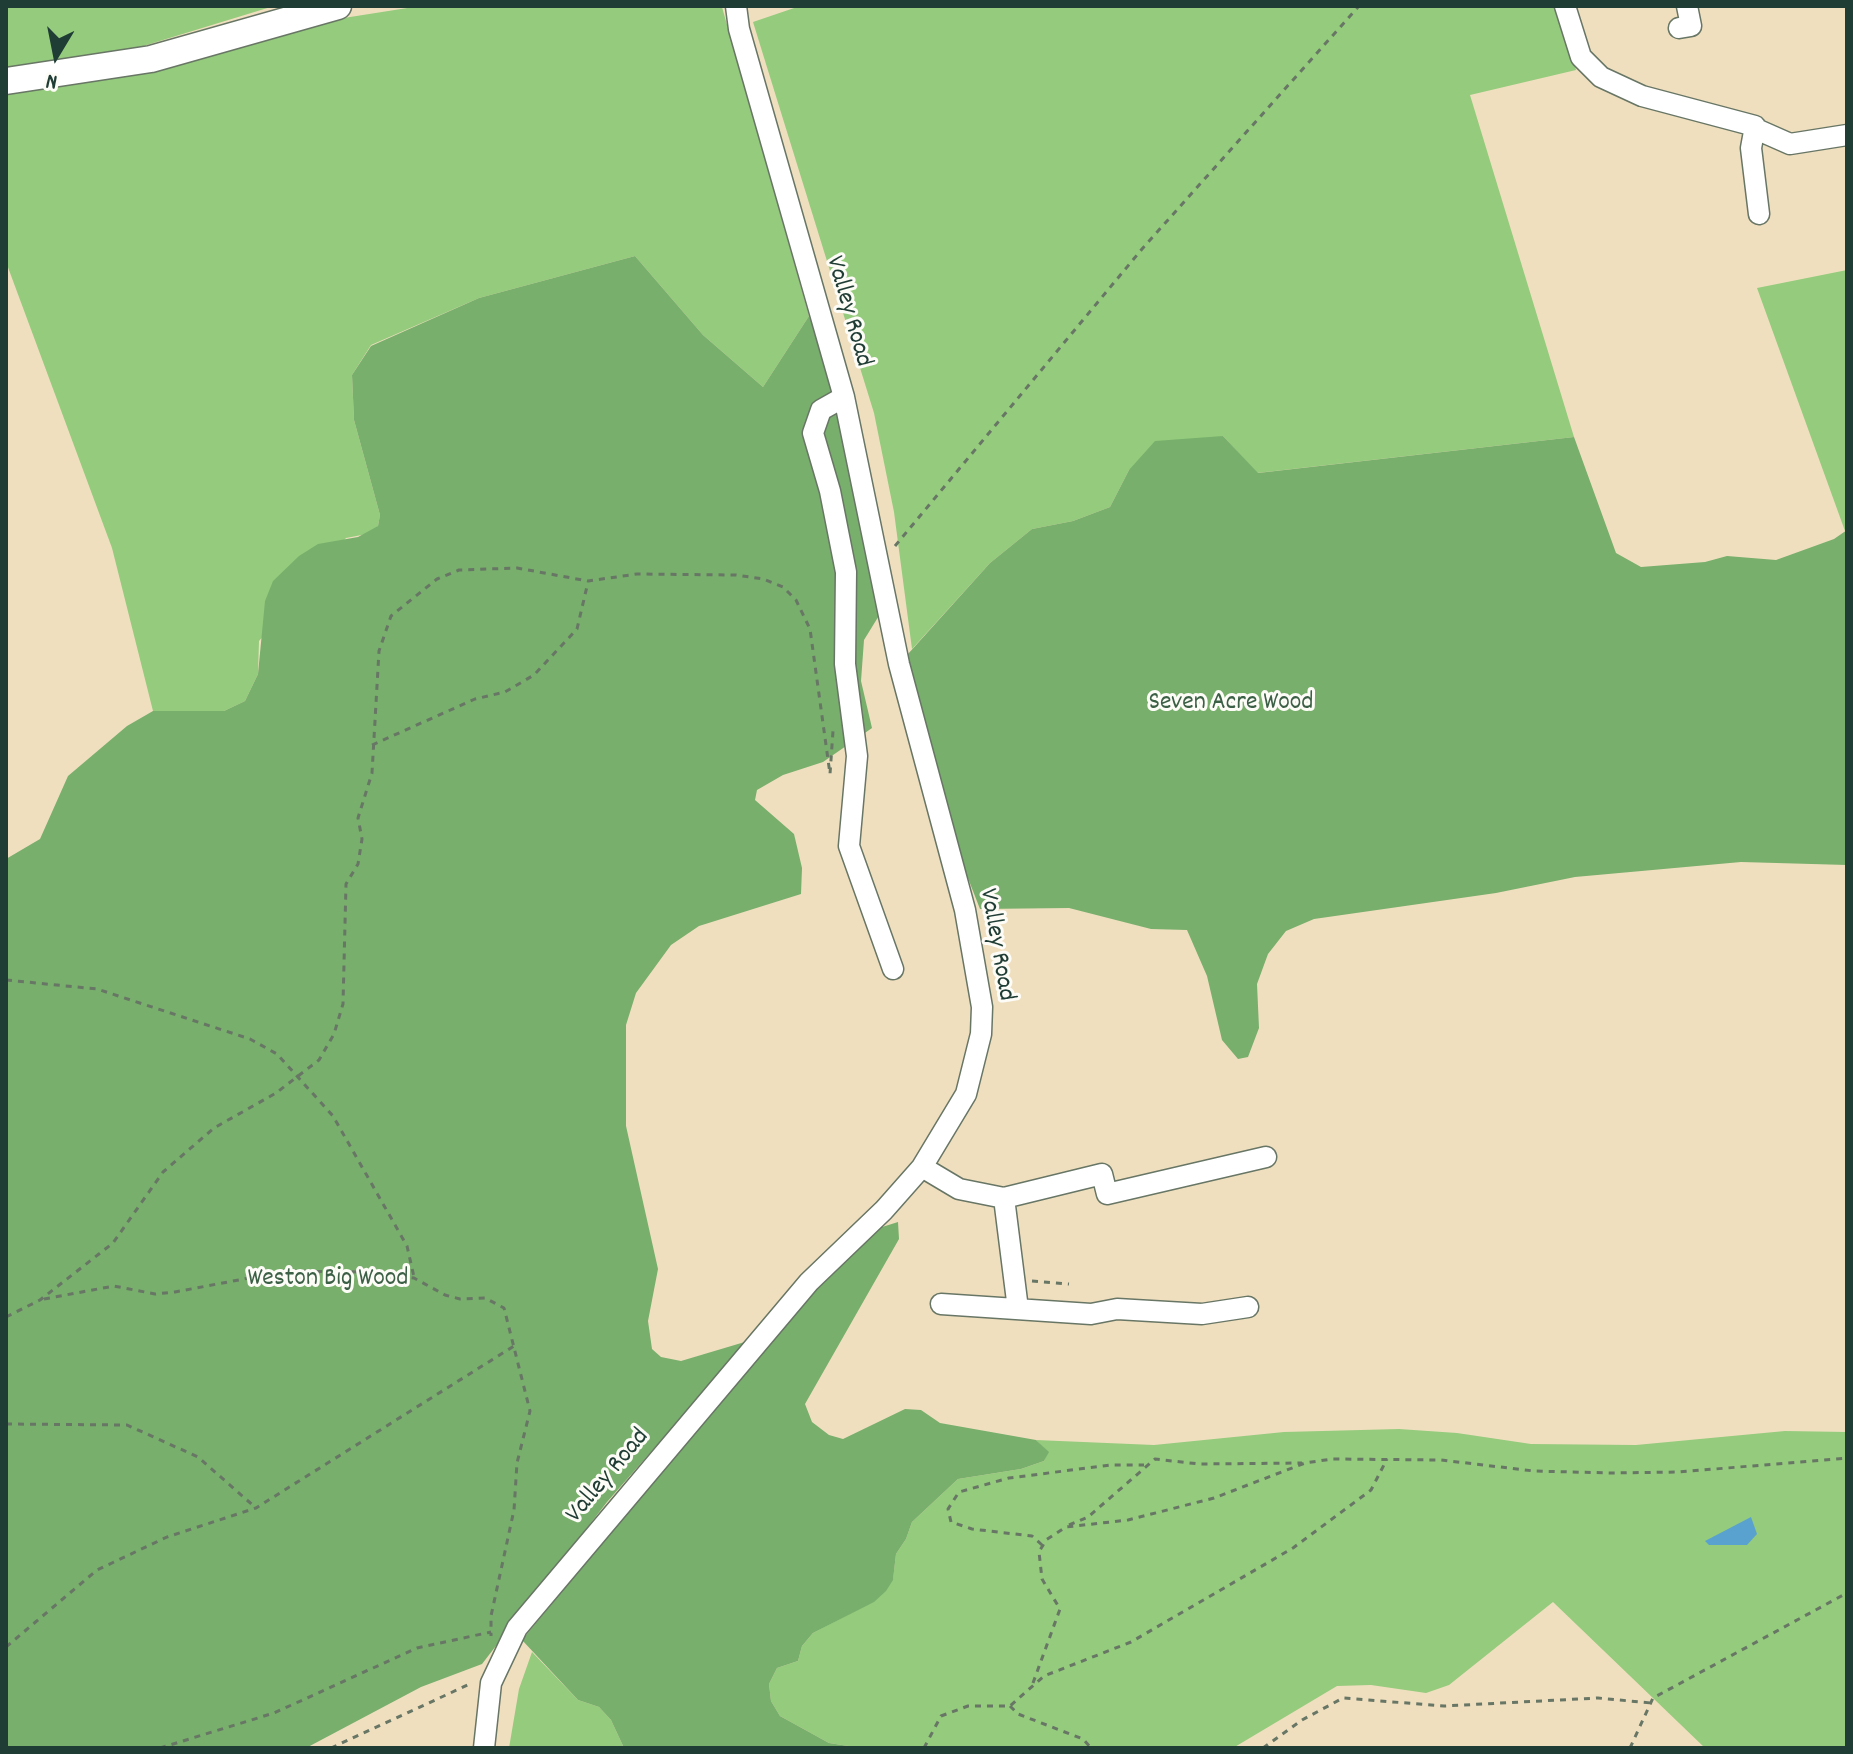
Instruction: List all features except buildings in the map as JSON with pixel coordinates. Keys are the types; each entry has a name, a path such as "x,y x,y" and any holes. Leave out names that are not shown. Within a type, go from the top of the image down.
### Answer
{"main road":[{"path":"6,81 151,59 338,6"}],"street":[{"name":"Valley Road","path":"484,1748 493,1667 517,1628 809,1282 884,1210 922,1167 966,1094 981,1034 982,1007 965,910 913,721 844,397 739,29 736,6"},
{"path":"1565,6 1581,57 1601,77 1642,96 1750,123 1756,129 1790,144 1847,135"},
{"path":"1679,28 1691,26 1687,6"},
{"path":"1756,129 1751,148 1759,214"},
{"path":"844,397 821,410 813,433 830,491 846,572 845,664 857,756 849,846 893,969"},
{"path":"922,1167 959,1189 1004,1198 1102,1174 1107,1194 1266,1157"},
{"path":"1004,1198 1018,1309"},
{"path":"941,1304 1091,1314 1117,1309 1202,1314 1248,1307"}],"path":[{"path":"880,564 1142,249 1359,6"},
{"path":"6,1317 40,1300 113,1243 163,1172 214,1128 276,1093 319,1060 334,1034 343,1004 346,884 358,864 362,839 358,818 372,773 379,651 391,616 437,579 459,570 517,568 588,581 637,574 736,575 763,579 783,587 796,600 810,629 830,774 833,730"},
{"path":"372,745 475,699 505,692 534,675 577,629 588,581"},
{"path":"6,980 97,989 250,1039 277,1054 333,1116 407,1246 414,1278"},
{"path":"40,1300 114,1286 155,1294 175,1292 286,1271 363,1272 414,1278 445,1295 460,1299 485,1298 504,1308 530,1411 517,1463 514,1510 491,1616 493,1667 475,1682 331,1748"},
{"path":"1016,1280 1069,1284"},
{"path":"6,1647 97,1570 167,1537 256,1508 514,1346"},
{"path":"6,1424 127,1425 198,1457 256,1508"},
{"path":"1033,1683 1060,1609 1042,1579 1039,1560 1042,1545 1066,1527 1088,1517 1144,1465 1155,1459 1199,1464 1388,1458 1546,1472 1612,1473 1679,1472 1847,1458"},
{"path":"924,1748 941,1716 968,1706 1010,1706 1033,1683 1060,1667 1100,1657 1131,1642 1302,1543 1371,1490 1388,1458"},
{"path":"1066,1527 1128,1520 1214,1498 1305,1463"},
{"path":"1042,1545 1032,1536 972,1529 951,1522 948,1509 959,1492 1009,1478 1111,1465 1144,1465"},
{"path":"1630,1748 1653,1698 1847,1593"},
{"path":"160,1748 274,1713 417,1648 491,1632"},
{"path":"1263,1748 1302,1720 1343,1698 1444,1706 1598,1698 1651,1703"},
{"path":"1010,1706 1018,1714 1083,1739 1091,1748"}],"green space":[{"path":"6,6 274,6 127,51 6,70"},
{"path":"420,6 722,7 809,316 763,387 703,335 635,256 479,298 371,345 352,375 354,420 380,515 378,526 372,533 346,538 259,641 258,674 245,701 224,711 153,711 112,548 6,262 6,93 312,23"},
{"path":"800,6 1558,6 1576,70 1470,95 1574,437 1257,473 1223,436 1129,470 1110,507 1073,521 1032,529 990,563 912,649 894,512 874,413 753,22"},
{"name":"Weston Big Wood","path":"635,256 703,335 763,387 809,316 844,397 888,601 864,640 861,681 872,728 823,762 783,775 757,790 755,800 794,834 802,868 801,894 699,926 671,945 636,993 626,1025 626,1126 658,1269 648,1321 652,1349 661,1357 681,1361 748,1341 607,1502 482,1664 421,1687 306,1748 6,1748 6,859 40,839 68,776 127,726 153,711 224,711 245,701 258,674 265,601 273,581 299,556 318,544 358,537 378,526 380,515 354,420 352,375 371,346 479,298"},
{"path":"1847,270 1847,530 1845,531 1757,288"},
{"name":"Seven Acre Wood","path":"1223,436 1258,473 1574,437 1616,553 1641,567 1705,562 1727,556 1776,560 1834,539 1847,530 1847,865 1741,862 1575,877 1496,893 1314,919 1286,931 1268,954 1257,984 1259,1028 1248,1057 1238,1059 1222,1040 1207,976 1187,930 1151,929 1069,908 980,909 924,765 899,664 990,563 1032,529 1073,521 1110,507 1129,470 1155,441"},
{"path":"898,1222 899,1239 805,1404 812,1422 829,1435 843,1439 905,1409 921,1410 940,1423 1036,1440 1049,1452 1044,1461 1021,1469 958,1479 912,1522 896,1554 893,1580 886,1591 874,1602 813,1633 802,1646 798,1661 777,1668 769,1684 771,1701 780,1716 829,1743 861,1748 624,1748 611,1720 599,1707 578,1700 522,1640 814,1287 879,1228"},
{"path":"1399,1429 1457,1433 1531,1444 1636,1445 1785,1431 1847,1432 1847,1748 1705,1748 1553,1602 1449,1685 1426,1693 1371,1685 1337,1686 1233,1748 861,1748 829,1743 780,1716 771,1701 769,1684 777,1668 798,1661 802,1646 813,1633 853,1612 893,1579 896,1554 912,1522 958,1479 1021,1469 1044,1461 1048,1452 1036,1440 1154,1445 1284,1432"},
{"path":"532,1652 578,1700 599,1707 611,1720 624,1748 509,1748 519,1689"}],"water":[{"path":"1751,1517 1757,1534 1747,1545 1709,1545 1705,1541"}]}
